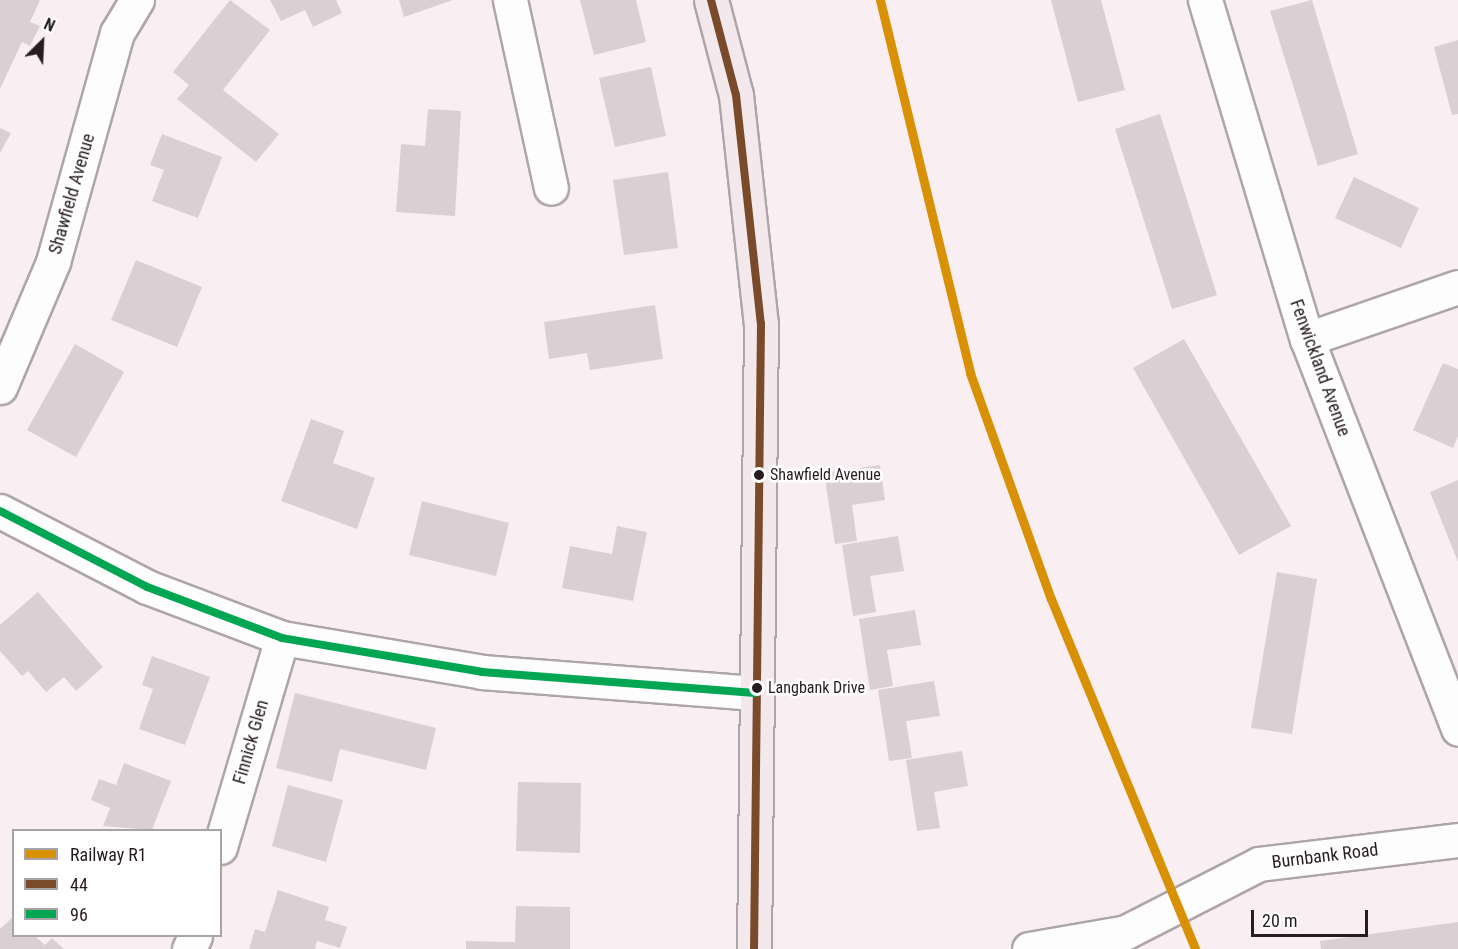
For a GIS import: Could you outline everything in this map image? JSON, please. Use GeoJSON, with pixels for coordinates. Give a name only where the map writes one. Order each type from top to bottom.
{"type":"FeatureCollection","features":[{"type":"Feature","properties":{"kind":"main road"},"geometry":{"type":"LineString","coordinates":[[711,0],[736,95],[761,324],[755,693],[754,949]]}},
{"type":"Feature","properties":{"kind":"street","name":"Shawfield Avenue"},"geometry":{"type":"LineString","coordinates":[[0,387],[53,262],[117,33],[137,0]]}},
{"type":"Feature","properties":{"kind":"street"},"geometry":{"type":"LineString","coordinates":[[510,0],[551,188]]}},
{"type":"Feature","properties":{"kind":"street","name":"Fenwickland Avenue"},"geometry":{"type":"LineString","coordinates":[[1205,0],[1307,339],[1458,729]]}},
{"type":"Feature","properties":{"kind":"street"},"geometry":{"type":"LineString","coordinates":[[1307,339],[1458,288]]}},
{"type":"Feature","properties":{"kind":"street"},"geometry":{"type":"LineString","coordinates":[[0,511],[147,587],[282,638],[482,672],[755,693]]}},
{"type":"Feature","properties":{"kind":"street","name":"Finnick Glen"},"geometry":{"type":"LineString","coordinates":[[222,840],[282,638]]}},
{"type":"Feature","properties":{"kind":"street","name":"Burnbank Road"},"geometry":{"type":"LineString","coordinates":[[1029,949],[1125,932],[1259,864],[1458,840]]}},
{"type":"Feature","properties":{"kind":"building"},"geometry":{"type":"Polygon","coordinates":[[[0,0],[40,0],[30,22],[40,26],[30,46],[22,42],[0,89],[0,0]]]}},
{"type":"Feature","properties":{"kind":"building"},"geometry":{"type":"Polygon","coordinates":[[[230,0],[270,30],[223,90],[279,134],[256,162],[177,99],[189,85],[173,72],[230,0]]]}},
{"type":"Feature","properties":{"kind":"building"},"geometry":{"type":"Polygon","coordinates":[[[270,0],[336,0],[342,13],[313,27],[305,10],[281,21],[270,0]]]}},
{"type":"Feature","properties":{"kind":"building"},"geometry":{"type":"Polygon","coordinates":[[[399,0],[453,0],[404,17],[399,0]]]}},
{"type":"Feature","properties":{"kind":"building"},"geometry":{"type":"Polygon","coordinates":[[[580,0],[636,0],[646,42],[594,55],[580,0]]]}},
{"type":"Feature","properties":{"kind":"building"},"geometry":{"type":"Polygon","coordinates":[[[1051,0],[1101,0],[1125,90],[1078,102],[1051,0]]]}},
{"type":"Feature","properties":{"kind":"building"},"geometry":{"type":"Polygon","coordinates":[[[1312,0],[1358,154],[1318,166],[1270,11],[1312,0]]]}},
{"type":"Feature","properties":{"kind":"building"},"geometry":{"type":"Polygon","coordinates":[[[1458,40],[1458,114],[1452,115],[1434,47],[1458,40]]]}},
{"type":"Feature","properties":{"kind":"building"},"geometry":{"type":"Polygon","coordinates":[[[651,67],[666,136],[615,147],[599,78],[651,67]]]}},
{"type":"Feature","properties":{"kind":"building"},"geometry":{"type":"Polygon","coordinates":[[[428,109],[461,111],[455,216],[396,212],[401,144],[425,146],[428,109]]]}},
{"type":"Feature","properties":{"kind":"building"},"geometry":{"type":"Polygon","coordinates":[[[1160,114],[1217,295],[1172,309],[1115,129],[1160,114]]]}},
{"type":"Feature","properties":{"kind":"building"},"geometry":{"type":"Polygon","coordinates":[[[0,128],[11,133],[0,153],[0,128]]]}},
{"type":"Feature","properties":{"kind":"building"},"geometry":{"type":"Polygon","coordinates":[[[162,134],[222,157],[198,218],[152,201],[164,170],[150,165],[162,134]]]}},
{"type":"Feature","properties":{"kind":"building"},"geometry":{"type":"Polygon","coordinates":[[[668,172],[678,248],[624,255],[613,180],[668,172]]]}},
{"type":"Feature","properties":{"kind":"building"},"geometry":{"type":"Polygon","coordinates":[[[1354,177],[1419,208],[1401,248],[1335,218],[1354,177]]]}},
{"type":"Feature","properties":{"kind":"building"},"geometry":{"type":"Polygon","coordinates":[[[136,260],[202,287],[177,347],[111,320],[136,260]]]}},
{"type":"Feature","properties":{"kind":"building"},"geometry":{"type":"Polygon","coordinates":[[[655,305],[663,359],[590,370],[587,353],[549,359],[544,322],[655,305]]]}},
{"type":"Feature","properties":{"kind":"building"},"geometry":{"type":"Polygon","coordinates":[[[1184,339],[1291,526],[1239,555],[1133,368],[1184,339]]]}},
{"type":"Feature","properties":{"kind":"building"},"geometry":{"type":"Polygon","coordinates":[[[75,344],[124,372],[76,457],[27,430],[75,344]]]}},
{"type":"Feature","properties":{"kind":"building"},"geometry":{"type":"Polygon","coordinates":[[[1443,363],[1458,369],[1458,436],[1453,448],[1413,430],[1443,363]]]}},
{"type":"Feature","properties":{"kind":"building"},"geometry":{"type":"Polygon","coordinates":[[[311,419],[344,431],[333,463],[375,478],[357,529],[281,501],[311,419]]]}},
{"type":"Feature","properties":{"kind":"building"},"geometry":{"type":"Polygon","coordinates":[[[880,465],[885,500],[852,505],[857,541],[835,544],[824,473],[880,465]]]}},
{"type":"Feature","properties":{"kind":"building"},"geometry":{"type":"Polygon","coordinates":[[[1458,480],[1458,562],[1430,492],[1458,480]]]}},
{"type":"Feature","properties":{"kind":"building"},"geometry":{"type":"Polygon","coordinates":[[[422,501],[509,523],[496,576],[409,555],[422,501]]]}},
{"type":"Feature","properties":{"kind":"building"},"geometry":{"type":"Polygon","coordinates":[[[617,526],[647,532],[633,601],[562,588],[570,546],[612,554],[617,526]]]}},
{"type":"Feature","properties":{"kind":"building"},"geometry":{"type":"Polygon","coordinates":[[[898,536],[904,571],[870,576],[876,612],[853,616],[842,545],[898,536]]]}},
{"type":"Feature","properties":{"kind":"building"},"geometry":{"type":"Polygon","coordinates":[[[1277,572],[1317,579],[1292,734],[1251,728],[1277,572]]]}},
{"type":"Feature","properties":{"kind":"building"},"geometry":{"type":"Polygon","coordinates":[[[38,592],[103,667],[76,691],[64,677],[46,692],[28,671],[22,676],[0,651],[0,625],[38,592]]]}},
{"type":"Feature","properties":{"kind":"building"},"geometry":{"type":"Polygon","coordinates":[[[915,610],[921,645],[887,650],[893,686],[870,690],[859,619],[915,610]]]}},
{"type":"Feature","properties":{"kind":"building"},"geometry":{"type":"Polygon","coordinates":[[[152,656],[210,677],[185,745],[139,729],[153,689],[142,685],[152,656]]]}},
{"type":"Feature","properties":{"kind":"building"},"geometry":{"type":"Polygon","coordinates":[[[934,681],[940,716],[906,721],[912,758],[889,761],[878,690],[934,681]]]}},
{"type":"Feature","properties":{"kind":"building"},"geometry":{"type":"Polygon","coordinates":[[[295,693],[436,728],[426,770],[340,749],[332,782],[276,768],[295,693]]]}},
{"type":"Feature","properties":{"kind":"building"},"geometry":{"type":"Polygon","coordinates":[[[962,751],[968,786],[934,792],[940,828],[917,831],[906,760],[962,751]]]}},
{"type":"Feature","properties":{"kind":"building"},"geometry":{"type":"Polygon","coordinates":[[[124,763],[171,781],[152,829],[103,826],[110,808],[91,800],[99,779],[116,785],[124,763]]]}},
{"type":"Feature","properties":{"kind":"building"},"geometry":{"type":"Polygon","coordinates":[[[518,782],[581,783],[580,853],[516,851],[518,782]]]}},
{"type":"Feature","properties":{"kind":"building"},"geometry":{"type":"Polygon","coordinates":[[[288,785],[343,800],[326,862],[272,846],[288,785]]]}},
{"type":"Feature","properties":{"kind":"building"},"geometry":{"type":"Polygon","coordinates":[[[278,890],[329,907],[325,920],[347,927],[340,948],[317,941],[315,949],[249,949],[255,929],[265,932],[278,890]]]}},
{"type":"Feature","properties":{"kind":"building"},"geometry":{"type":"Polygon","coordinates":[[[516,906],[570,907],[570,949],[466,949],[466,941],[515,942],[516,906]]]}},
{"type":"Feature","properties":{"kind":"building"},"geometry":{"type":"Polygon","coordinates":[[[12,918],[12,937],[36,937],[45,945],[52,938],[64,949],[0,949],[0,929],[12,918]]]}},
{"type":"Feature","properties":{"kind":"building"},"geometry":{"type":"Polygon","coordinates":[[[1458,922],[1458,949],[1321,949],[1320,941],[1458,922]]]}},
{"type":"Feature","properties":{"kind":"rail line","name":"R1"},"geometry":{"type":"LineString","coordinates":[[880,0],[970,373],[1051,599],[1195,949]]}},
{"type":"Feature","properties":{"kind":"transit line","name":"44"},"geometry":{"type":"LineString","coordinates":[[711,0],[736,95],[761,324],[754,949]]}},
{"type":"Feature","properties":{"kind":"transit line","name":"96"},"geometry":{"type":"LineString","coordinates":[[0,511],[147,587],[282,638],[482,672],[755,693]]}},
{"type":"Feature","properties":{"kind":"place","name":"Shawfield Avenue"},"geometry":{"type":"Point","coordinates":[759,475]}},
{"type":"Feature","properties":{"kind":"place","name":"Langbank Drive"},"geometry":{"type":"Point","coordinates":[757,688]}}]}
